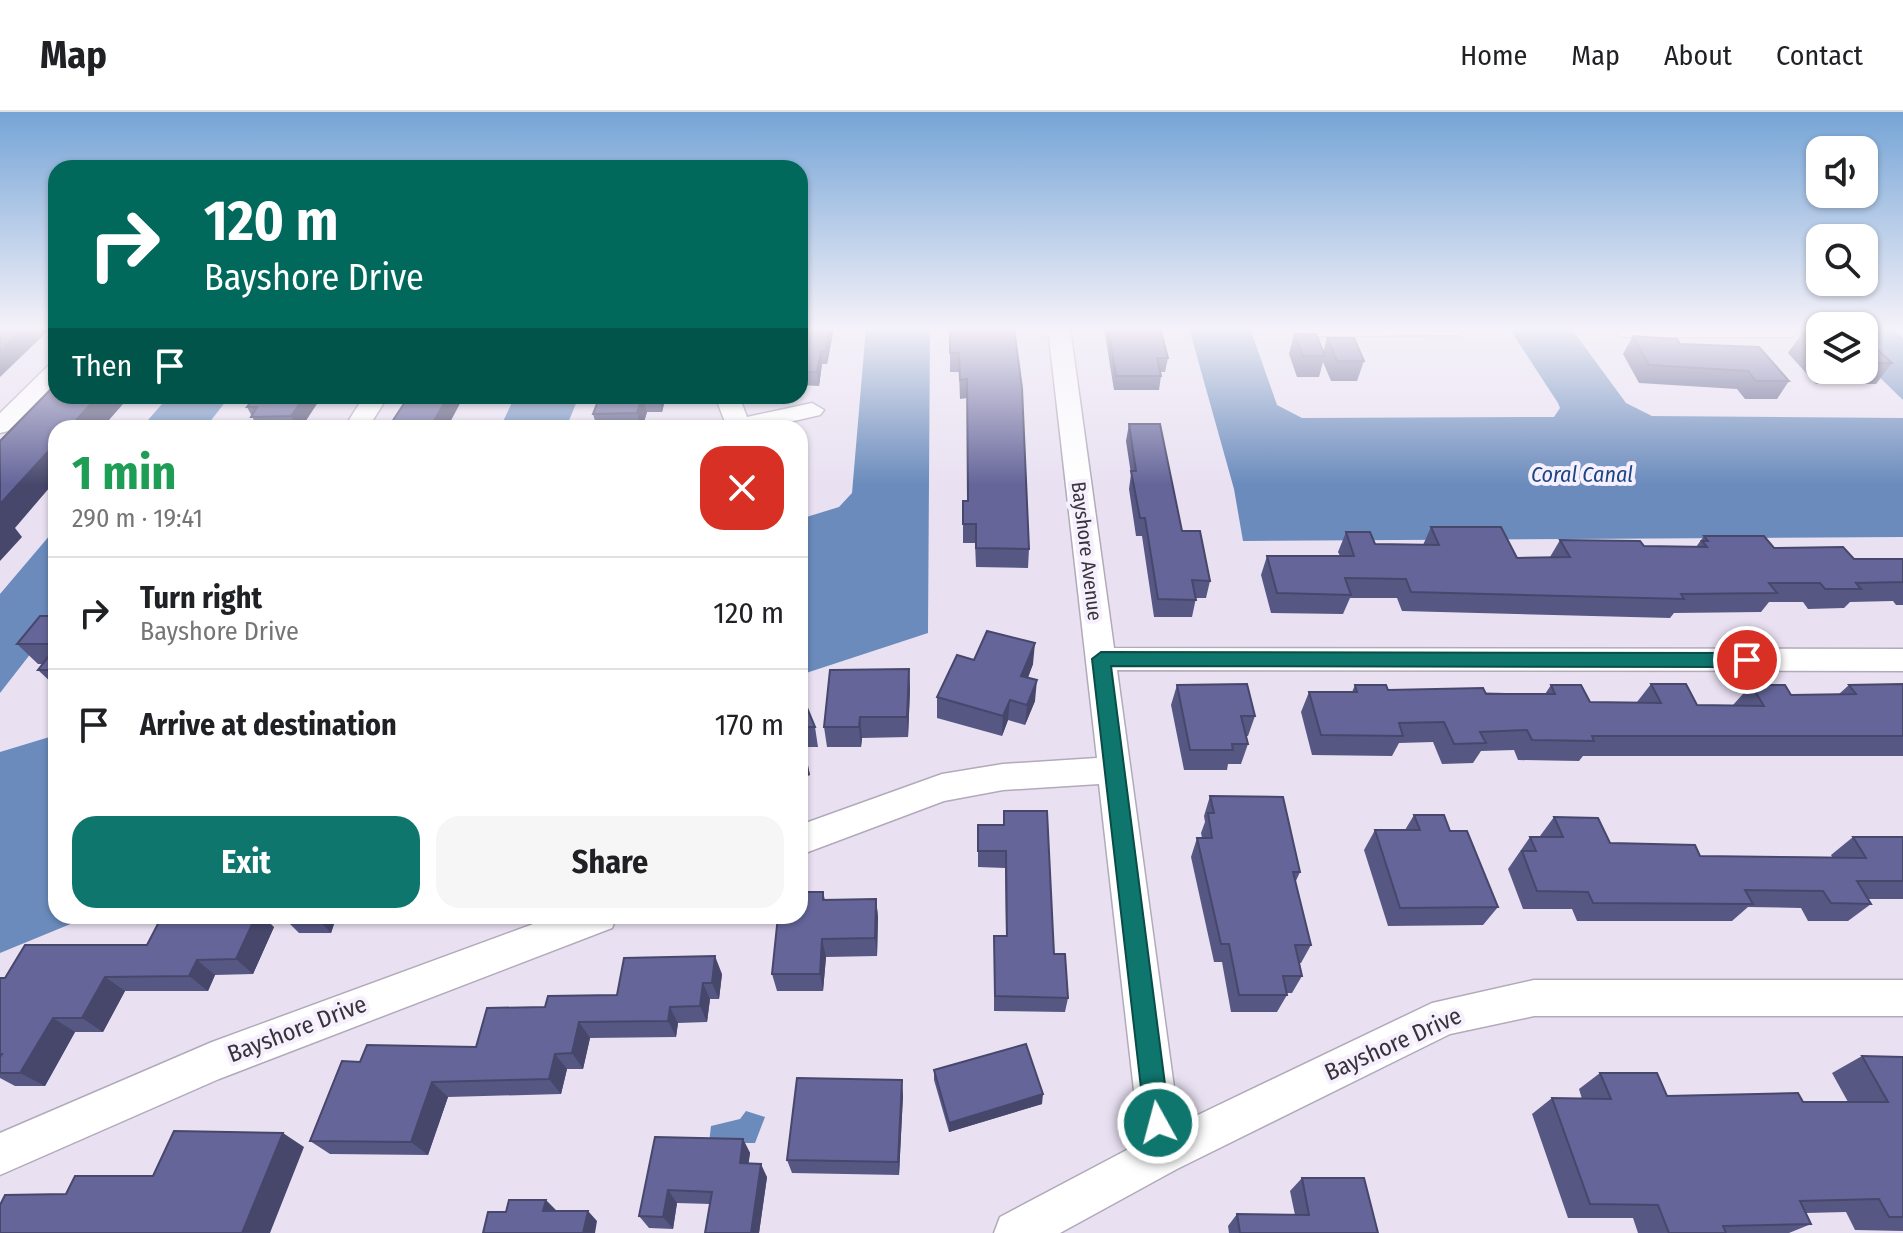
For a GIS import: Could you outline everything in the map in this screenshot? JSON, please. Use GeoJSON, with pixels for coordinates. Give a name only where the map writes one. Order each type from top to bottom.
{"type":"FeatureCollection","features":[{"type":"Feature","properties":{"kind":"street"},"geometry":{"type":"LineString","coordinates":[[0,426],[47,380]]}},
{"type":"Feature","properties":{"kind":"street","name":"Bayshore Avenue"},"geometry":{"type":"LineString","coordinates":[[1066,380],[1162,1154]]}},
{"type":"Feature","properties":{"kind":"street"},"geometry":{"type":"LineString","coordinates":[[766,420],[812,410]]}},
{"type":"Feature","properties":{"kind":"street"},"geometry":{"type":"LineString","coordinates":[[1101,659],[1903,660]]}},
{"type":"Feature","properties":{"kind":"street"},"geometry":{"type":"LineString","coordinates":[[808,837],[942,788],[1003,777],[1114,770]]}},
{"type":"Feature","properties":{"kind":"street","name":"Bayshore Drive"},"geometry":{"type":"LineString","coordinates":[[0,1154],[212,1062],[578,924]]}},
{"type":"Feature","properties":{"kind":"street","name":"Bayshore Drive"},"geometry":{"type":"LineString","coordinates":[[1016,1233],[1162,1154],[1446,1016],[1534,998],[1903,998]]}},
{"type":"Feature","properties":{"kind":"water"},"geometry":{"type":"Polygon","coordinates":[[[862,380],[930,380],[928,633],[808,672],[808,517],[839,507],[852,493],[862,380]]]}},
{"type":"Feature","properties":{"kind":"water","name":"Coral Canal"},"geometry":{"type":"Polygon","coordinates":[[[1204,380],[1268,380],[1277,405],[1302,418],[1554,417],[1560,408],[1543,380],[1609,380],[1626,403],[1652,416],[1903,418],[1903,537],[1243,541],[1234,489],[1204,380]]]}},
{"type":"Feature","properties":{"kind":"water"},"geometry":{"type":"Polygon","coordinates":[[[1883,380],[1903,380],[1903,400],[1883,380]]]}},
{"type":"Feature","properties":{"kind":"water"},"geometry":{"type":"Polygon","coordinates":[[[162,404],[224,404],[211,420],[148,420],[162,404]]]}},
{"type":"Feature","properties":{"kind":"water"},"geometry":{"type":"Polygon","coordinates":[[[511,404],[576,404],[569,420],[504,420],[511,404]]]}},
{"type":"Feature","properties":{"kind":"water"},"geometry":{"type":"Polygon","coordinates":[[[48,537],[48,631],[0,693],[0,594],[48,537]]]}},
{"type":"Feature","properties":{"kind":"water"},"geometry":{"type":"Polygon","coordinates":[[[48,737],[48,924],[71,924],[0,953],[0,752],[48,737]]]}},
{"type":"Feature","properties":{"kind":"water"},"geometry":{"type":"Polygon","coordinates":[[[746,1111],[765,1117],[755,1143],[709,1143],[711,1126],[740,1119],[746,1111]]]}},
{"type":"Feature","properties":{"kind":"building"},"geometry":{"type":"Polygon","coordinates":[[[967,380],[1021,380],[1029,549],[976,548],[976,524],[963,524],[963,501],[968,501],[967,380]]]}},
{"type":"Feature","properties":{"kind":"building"},"geometry":{"type":"Polygon","coordinates":[[[48,392],[48,404],[91,404],[76,420],[48,420],[48,452],[0,504],[0,441],[48,392]]]}},
{"type":"Feature","properties":{"kind":"building"},"geometry":{"type":"Polygon","coordinates":[[[249,404],[299,404],[291,416],[251,417],[257,407],[247,407],[249,404]]]}},
{"type":"Feature","properties":{"kind":"building"},"geometry":{"type":"Polygon","coordinates":[[[404,404],[444,404],[434,420],[393,420],[404,404]]]}},
{"type":"Feature","properties":{"kind":"building"},"geometry":{"type":"Polygon","coordinates":[[[597,404],[640,404],[637,413],[593,414],[597,404]]]}},
{"type":"Feature","properties":{"kind":"building"},"geometry":{"type":"Polygon","coordinates":[[[1129,424],[1160,424],[1182,531],[1200,531],[1210,581],[1192,580],[1196,600],[1158,599],[1145,518],[1140,518],[1131,471],[1136,471],[1129,424]]]}},
{"type":"Feature","properties":{"kind":"building"},"geometry":{"type":"Polygon","coordinates":[[[1431,527],[1501,527],[1517,558],[1570,557],[1560,540],[1640,541],[1644,546],[1707,547],[1702,541],[1708,541],[1704,536],[1764,536],[1774,548],[1843,547],[1854,559],[1903,559],[1903,582],[1856,583],[1861,589],[1825,589],[1820,583],[1769,583],[1777,593],[1681,594],[1684,599],[1411,592],[1406,579],[1345,578],[1351,595],[1277,593],[1267,556],[1354,556],[1346,532],[1370,532],[1375,544],[1439,545],[1431,527]]]}},
{"type":"Feature","properties":{"kind":"building"},"geometry":{"type":"Polygon","coordinates":[[[40,616],[48,616],[48,644],[17,644],[40,616]]]}},
{"type":"Feature","properties":{"kind":"building"},"geometry":{"type":"Polygon","coordinates":[[[987,631],[1035,643],[1021,676],[1037,680],[1027,705],[1010,700],[1003,716],[937,697],[957,655],[974,660],[987,631]]]}},
{"type":"Feature","properties":{"kind":"building"},"geometry":{"type":"Polygon","coordinates":[[[48,657],[48,670],[38,670],[48,657]]]}},
{"type":"Feature","properties":{"kind":"building"},"geometry":{"type":"Polygon","coordinates":[[[909,669],[907,717],[860,717],[859,727],[824,727],[830,670],[909,669]]]}},
{"type":"Feature","properties":{"kind":"building"},"geometry":{"type":"Polygon","coordinates":[[[1247,684],[1255,716],[1241,716],[1248,744],[1232,744],[1233,750],[1190,750],[1177,685],[1247,684]]]}},
{"type":"Feature","properties":{"kind":"building"},"geometry":{"type":"Polygon","coordinates":[[[1651,684],[1686,684],[1697,705],[1764,706],[1751,685],[1785,685],[1791,695],[1856,694],[1849,685],[1903,684],[1903,736],[1592,736],[1594,741],[1532,740],[1527,730],[1480,732],[1486,743],[1454,744],[1444,722],[1399,723],[1403,736],[1321,735],[1309,692],[1357,692],[1355,685],[1386,685],[1388,690],[1483,688],[1486,694],[1555,694],[1551,685],[1581,685],[1590,702],[1661,703],[1651,684]]]}},
{"type":"Feature","properties":{"kind":"building"},"geometry":{"type":"Polygon","coordinates":[[[808,710],[815,727],[808,727],[808,710]]]}},
{"type":"Feature","properties":{"kind":"building"},"geometry":{"type":"Polygon","coordinates":[[[1210,796],[1283,797],[1300,872],[1293,872],[1311,945],[1295,945],[1302,976],[1283,976],[1287,995],[1239,995],[1229,944],[1221,944],[1197,838],[1212,838],[1208,813],[1214,813],[1210,796]]]}},
{"type":"Feature","properties":{"kind":"building"},"geometry":{"type":"Polygon","coordinates":[[[1004,811],[1047,811],[1054,954],[1065,954],[1068,998],[995,996],[994,936],[1007,936],[1006,851],[978,851],[978,825],[1004,825],[1004,811]]]}},
{"type":"Feature","properties":{"kind":"building"},"geometry":{"type":"Polygon","coordinates":[[[1414,815],[1444,815],[1450,831],[1467,831],[1498,907],[1400,908],[1375,830],[1420,830],[1414,815]]]}},
{"type":"Feature","properties":{"kind":"building"},"geometry":{"type":"Polygon","coordinates":[[[1554,817],[1598,818],[1610,843],[1695,845],[1700,856],[1866,858],[1853,837],[1903,837],[1903,881],[1857,881],[1871,904],[1831,903],[1823,891],[1745,890],[1753,904],[1593,903],[1588,892],[1537,891],[1522,851],[1536,851],[1530,837],[1563,837],[1554,817]]]}},
{"type":"Feature","properties":{"kind":"building"},"geometry":{"type":"Polygon","coordinates":[[[808,892],[823,892],[823,900],[876,899],[875,938],[822,939],[820,974],[772,974],[777,924],[808,924],[808,892]]]}},
{"type":"Feature","properties":{"kind":"building"},"geometry":{"type":"Polygon","coordinates":[[[158,924],[252,924],[236,959],[197,960],[189,976],[105,977],[82,1018],[53,1018],[20,1073],[0,1073],[0,978],[5,978],[25,945],[147,945],[158,924]]]}},
{"type":"Feature","properties":{"kind":"building"},"geometry":{"type":"Polygon","coordinates":[[[715,956],[712,983],[703,983],[700,1006],[670,1007],[668,1021],[579,1022],[572,1053],[555,1054],[549,1079],[432,1082],[411,1142],[310,1141],[342,1061],[360,1062],[367,1045],[476,1047],[487,1008],[545,1007],[548,996],[617,995],[624,958],[715,956]]]}},
{"type":"Feature","properties":{"kind":"building"},"geometry":{"type":"Polygon","coordinates":[[[1026,1044],[1043,1094],[949,1123],[934,1070],[1026,1044]]]}},
{"type":"Feature","properties":{"kind":"building"},"geometry":{"type":"Polygon","coordinates":[[[1862,1056],[1903,1057],[1903,1217],[1889,1217],[1879,1199],[1800,1201],[1811,1224],[1723,1226],[1726,1233],[1669,1233],[1658,1205],[1590,1204],[1552,1098],[1611,1099],[1600,1073],[1657,1073],[1667,1096],[1798,1093],[1803,1102],[1888,1102],[1862,1056]]]}},
{"type":"Feature","properties":{"kind":"building"},"geometry":{"type":"Polygon","coordinates":[[[797,1078],[902,1080],[898,1162],[787,1160],[797,1078]]]}},
{"type":"Feature","properties":{"kind":"building"},"geometry":{"type":"Polygon","coordinates":[[[174,1131],[283,1133],[242,1233],[0,1233],[0,1205],[5,1195],[66,1194],[75,1176],[153,1176],[174,1131]]]}},
{"type":"Feature","properties":{"kind":"building"},"geometry":{"type":"Polygon","coordinates":[[[655,1137],[743,1139],[740,1163],[761,1164],[751,1233],[705,1233],[712,1192],[668,1190],[663,1217],[639,1216],[655,1137]]]}},
{"type":"Feature","properties":{"kind":"building"},"geometry":{"type":"Polygon","coordinates":[[[1302,1178],[1364,1178],[1378,1233],[1240,1233],[1237,1214],[1309,1215],[1302,1178]]]}},
{"type":"Feature","properties":{"kind":"building"},"geometry":{"type":"Polygon","coordinates":[[[509,1200],[546,1200],[543,1211],[588,1211],[583,1233],[483,1233],[488,1212],[506,1212],[509,1200]]]}},
{"type":"Feature","properties":{"kind":"route"},"geometry":{"type":"LineString","coordinates":[[1158,1123],[1101,659],[1747,660]]}}]}
